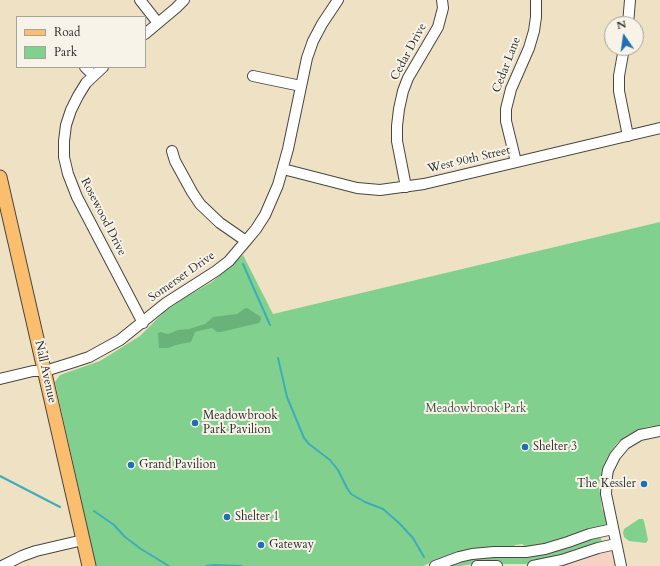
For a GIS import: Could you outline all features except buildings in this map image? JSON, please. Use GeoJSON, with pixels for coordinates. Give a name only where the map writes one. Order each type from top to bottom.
{"type":"FeatureCollection","features":[{"type":"Feature","properties":{"kind":"main road","name":"Nall Avenue"},"geometry":{"type":"LineString","coordinates":[[0,178],[89,566]]}},
{"type":"Feature","properties":{"kind":"street"},"geometry":{"type":"LineString","coordinates":[[140,0],[158,23]]}},
{"type":"Feature","properties":{"kind":"street"},"geometry":{"type":"LineString","coordinates":[[146,33],[184,0]]}},
{"type":"Feature","properties":{"kind":"street","name":"Somerset Drive"},"geometry":{"type":"LineString","coordinates":[[0,379],[45,370],[89,357],[120,340],[166,303],[229,261],[256,229],[265,215],[278,185],[283,169],[307,58],[313,41],[322,24],[338,0]]}},
{"type":"Feature","properties":{"kind":"street","name":"Cedar Drive"},"geometry":{"type":"LineString","coordinates":[[406,187],[397,142],[399,109],[408,78],[438,27],[442,0]]}},
{"type":"Feature","properties":{"kind":"street","name":"Cedar Lane"},"geometry":{"type":"LineString","coordinates":[[516,162],[506,121],[506,109],[511,88],[534,31],[536,0]]}},
{"type":"Feature","properties":{"kind":"street"},"geometry":{"type":"LineString","coordinates":[[629,16],[630,0]]}},
{"type":"Feature","properties":{"kind":"street"},"geometry":{"type":"LineString","coordinates":[[623,56],[619,76],[619,91],[628,136]]}},
{"type":"Feature","properties":{"kind":"street"},"geometry":{"type":"LineString","coordinates":[[86,68],[93,75]]}},
{"type":"Feature","properties":{"kind":"street","name":"Rosewood Drive"},"geometry":{"type":"LineString","coordinates":[[102,68],[93,75],[78,96],[71,110],[66,125],[64,157],[68,174],[77,197],[143,323]]}},
{"type":"Feature","properties":{"kind":"street"},"geometry":{"type":"LineString","coordinates":[[253,76],[301,86]]}},
{"type":"Feature","properties":{"kind":"street","name":"West 90th Street"},"geometry":{"type":"LineString","coordinates":[[283,169],[369,190],[380,190],[406,187],[660,128]]}},
{"type":"Feature","properties":{"kind":"street"},"geometry":{"type":"LineString","coordinates":[[172,151],[192,192],[200,204],[220,223],[246,241]]}},
{"type":"Feature","properties":{"kind":"street"},"geometry":{"type":"LineString","coordinates":[[621,566],[612,529],[606,494],[607,476],[611,462],[619,450],[629,441],[646,433],[660,431]]}},
{"type":"Feature","properties":{"kind":"street"},"geometry":{"type":"LineString","coordinates":[[435,566],[459,557],[482,552],[526,552],[545,549],[590,534],[612,529]]}},
{"type":"Feature","properties":{"kind":"street"},"geometry":{"type":"LineString","coordinates":[[2,566],[36,551],[83,540]]}},
{"type":"Feature","properties":{"kind":"street"},"geometry":{"type":"LineString","coordinates":[[533,566],[556,562],[598,548],[616,544]]}},
{"type":"Feature","properties":{"kind":"street"},"geometry":{"type":"LineString","coordinates":[[477,566],[497,566]]}},
{"type":"Feature","properties":{"kind":"shaded area"},"geometry":{"type":"Polygon","coordinates":[[[609,549],[613,552],[617,566],[555,566],[609,549]]]}},
{"type":"Feature","properties":{"kind":"green space","name":"Meadowbrook Park"},"geometry":{"type":"Polygon","coordinates":[[[660,222],[660,425],[646,427],[628,435],[618,442],[608,456],[602,469],[599,485],[602,509],[605,512],[607,521],[605,526],[546,544],[526,547],[522,544],[515,545],[512,548],[484,548],[463,551],[440,558],[423,566],[96,566],[55,382],[60,375],[100,361],[140,336],[164,312],[212,282],[243,255],[273,314],[660,222]]]}},
{"type":"Feature","properties":{"kind":"green space"},"geometry":{"type":"Polygon","coordinates":[[[247,308],[261,317],[259,323],[221,332],[217,332],[212,328],[198,331],[195,332],[191,342],[168,348],[159,348],[158,334],[160,332],[168,334],[178,330],[189,329],[205,324],[213,317],[237,314],[247,308]]]}},
{"type":"Feature","properties":{"kind":"green space"},"geometry":{"type":"Polygon","coordinates":[[[639,519],[643,519],[644,521],[648,540],[646,543],[629,541],[624,537],[624,529],[639,519]]]}},
{"type":"Feature","properties":{"kind":"green space"},"geometry":{"type":"Polygon","coordinates":[[[600,537],[602,541],[601,545],[529,564],[474,564],[441,566],[457,560],[577,542],[600,537]]]}},
{"type":"Feature","properties":{"kind":"waterway"},"geometry":{"type":"LineString","coordinates":[[243,264],[270,325]]}},
{"type":"Feature","properties":{"kind":"waterway"},"geometry":{"type":"LineString","coordinates":[[278,358],[287,397],[304,438],[309,444],[330,460],[338,470],[351,494],[365,502],[383,509],[413,538],[424,557]]}},
{"type":"Feature","properties":{"kind":"waterway"},"geometry":{"type":"LineString","coordinates":[[0,476],[60,507]]}},
{"type":"Feature","properties":{"kind":"waterway"},"geometry":{"type":"LineString","coordinates":[[94,511],[114,525],[125,537],[141,549],[169,566]]}},
{"type":"Feature","properties":{"kind":"waterway"},"geometry":{"type":"LineString","coordinates":[[206,566],[242,566]]}},
{"type":"Feature","properties":{"kind":"place","name":"Meadowbrook Park Pavilion"},"geometry":{"type":"Point","coordinates":[195,423]}},
{"type":"Feature","properties":{"kind":"place","name":"Shelter 3"},"geometry":{"type":"Point","coordinates":[525,447]}},
{"type":"Feature","properties":{"kind":"place","name":"Grand Pavilion"},"geometry":{"type":"Point","coordinates":[131,465]}},
{"type":"Feature","properties":{"kind":"place","name":"The Kessler"},"geometry":{"type":"Point","coordinates":[644,484]}},
{"type":"Feature","properties":{"kind":"place","name":"Shelter 1"},"geometry":{"type":"Point","coordinates":[227,517]}},
{"type":"Feature","properties":{"kind":"place","name":"Gateway"},"geometry":{"type":"Point","coordinates":[261,545]}}]}
